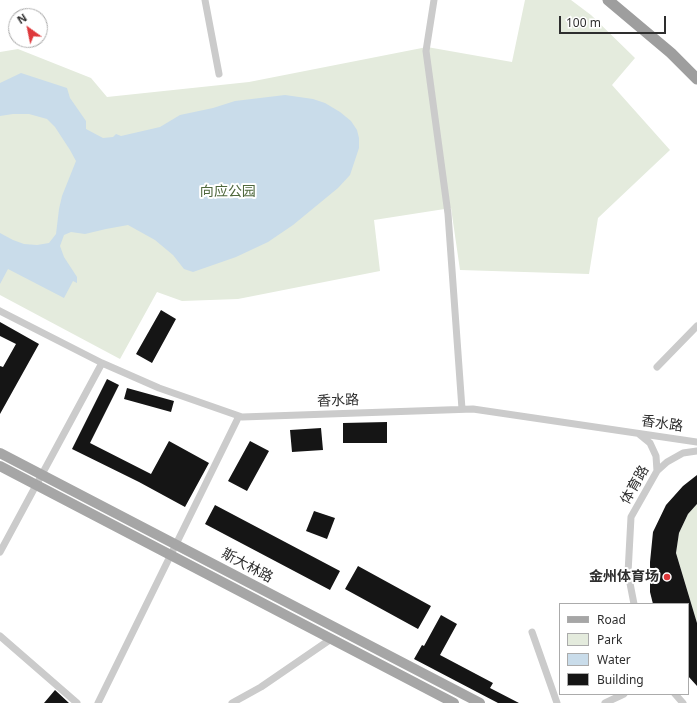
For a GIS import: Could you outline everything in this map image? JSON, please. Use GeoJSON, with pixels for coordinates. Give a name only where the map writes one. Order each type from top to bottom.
{"type":"FeatureCollection","features":[{"type":"Feature","properties":{"kind":"highway"},"geometry":{"type":"LineString","coordinates":[[608,0],[671,53],[697,79]]}},
{"type":"Feature","properties":{"kind":"main road","name":"斯大林路"},"geometry":{"type":"LineString","coordinates":[[0,453],[480,703]]}},
{"type":"Feature","properties":{"kind":"main road","name":"斯大林路"},"geometry":{"type":"LineString","coordinates":[[0,466],[454,703]]}},
{"type":"Feature","properties":{"kind":"street"},"geometry":{"type":"LineString","coordinates":[[205,0],[219,74]]}},
{"type":"Feature","properties":{"kind":"street"},"geometry":{"type":"LineString","coordinates":[[434,0],[426,51],[448,214],[462,409]]}},
{"type":"Feature","properties":{"kind":"street","name":"香水路"},"geometry":{"type":"LineString","coordinates":[[0,311],[102,364],[159,388],[239,416],[250,417],[473,409],[697,442]]}},
{"type":"Feature","properties":{"kind":"street"},"geometry":{"type":"LineString","coordinates":[[657,367],[697,326]]}},
{"type":"Feature","properties":{"kind":"street"},"geometry":{"type":"LineString","coordinates":[[0,552],[102,364]]}},
{"type":"Feature","properties":{"kind":"street"},"geometry":{"type":"LineString","coordinates":[[98,703],[239,416]]}},
{"type":"Feature","properties":{"kind":"street"},"geometry":{"type":"LineString","coordinates":[[638,433],[650,443],[656,456],[656,471]]}},
{"type":"Feature","properties":{"kind":"street","name":"体育路"},"geometry":{"type":"LineString","coordinates":[[634,603],[628,573],[631,517],[656,471],[667,462],[683,453],[697,450]]}},
{"type":"Feature","properties":{"kind":"street"},"geometry":{"type":"LineString","coordinates":[[532,632],[557,703]]}},
{"type":"Feature","properties":{"kind":"street"},"geometry":{"type":"LineString","coordinates":[[0,636],[77,703]]}},
{"type":"Feature","properties":{"kind":"street"},"geometry":{"type":"LineString","coordinates":[[232,703],[261,687],[331,639]]}},
{"type":"Feature","properties":{"kind":"street"},"geometry":{"type":"LineString","coordinates":[[605,703],[622,695]]}},
{"type":"Feature","properties":{"kind":"street"},"geometry":{"type":"LineString","coordinates":[[676,695],[683,703]]}},
{"type":"Feature","properties":{"kind":"green space","name":"向应公园"},"geometry":{"type":"Polygon","coordinates":[[[525,0],[571,0],[591,15],[635,58],[612,85],[670,150],[598,218],[589,274],[460,270],[451,208],[374,220],[380,271],[238,299],[182,301],[157,292],[120,359],[0,295],[0,52],[18,49],[91,78],[107,97],[249,82],[427,47],[512,62],[525,0]]]}},
{"type":"Feature","properties":{"kind":"green space"},"geometry":{"type":"Polygon","coordinates":[[[697,504],[697,623],[676,553],[679,533],[688,514],[697,504]]]}},
{"type":"Feature","properties":{"kind":"water"},"geometry":{"type":"Polygon","coordinates":[[[21,73],[67,88],[70,98],[86,121],[86,129],[103,138],[113,137],[116,134],[121,136],[160,127],[180,115],[213,108],[235,101],[285,95],[313,99],[325,103],[340,112],[351,121],[357,130],[359,148],[350,175],[338,188],[293,225],[268,242],[236,257],[193,272],[184,269],[173,255],[155,240],[128,225],[85,234],[71,232],[64,235],[60,246],[64,257],[77,277],[77,283],[73,281],[64,298],[8,269],[0,284],[0,233],[24,244],[37,245],[49,243],[56,234],[62,196],[76,161],[55,127],[47,119],[29,114],[0,116],[0,83],[21,73]]]}},
{"type":"Feature","properties":{"kind":"building"},"geometry":{"type":"Polygon","coordinates":[[[161,310],[176,319],[152,363],[136,354],[161,310]]]}},
{"type":"Feature","properties":{"kind":"building"},"geometry":{"type":"Polygon","coordinates":[[[0,322],[39,344],[0,414],[0,366],[3,367],[16,344],[0,336],[0,322]]]}},
{"type":"Feature","properties":{"kind":"building"},"geometry":{"type":"Polygon","coordinates":[[[107,379],[119,385],[90,443],[151,474],[169,441],[209,463],[185,507],[139,482],[72,449],[107,379]]]}},
{"type":"Feature","properties":{"kind":"building"},"geometry":{"type":"Polygon","coordinates":[[[127,388],[174,401],[171,412],[124,399],[127,388]]]}},
{"type":"Feature","properties":{"kind":"building"},"geometry":{"type":"Polygon","coordinates":[[[387,422],[387,443],[343,443],[343,423],[387,422]]]}},
{"type":"Feature","properties":{"kind":"building"},"geometry":{"type":"Polygon","coordinates":[[[321,428],[323,450],[292,452],[290,430],[321,428]]]}},
{"type":"Feature","properties":{"kind":"building"},"geometry":{"type":"Polygon","coordinates":[[[250,441],[269,451],[247,491],[228,481],[250,441]]]}},
{"type":"Feature","properties":{"kind":"building","name":"金州体育场"},"geometry":{"type":"Polygon","coordinates":[[[697,475],[697,504],[688,514],[679,533],[676,553],[697,623],[697,686],[689,677],[689,603],[653,603],[650,592],[650,562],[653,532],[666,505],[683,486],[697,475]]]}},
{"type":"Feature","properties":{"kind":"building"},"geometry":{"type":"Polygon","coordinates":[[[215,505],[340,571],[330,590],[205,524],[215,505]]]}},
{"type":"Feature","properties":{"kind":"building"},"geometry":{"type":"Polygon","coordinates":[[[314,511],[335,518],[327,539],[306,531],[314,511]]]}},
{"type":"Feature","properties":{"kind":"building"},"geometry":{"type":"Polygon","coordinates":[[[358,566],[431,606],[418,629],[345,589],[358,566]]]}},
{"type":"Feature","properties":{"kind":"building"},"geometry":{"type":"Polygon","coordinates":[[[441,615],[457,624],[440,655],[493,683],[490,688],[519,703],[498,703],[414,659],[422,645],[424,646],[441,615]]]}},
{"type":"Feature","properties":{"kind":"building"},"geometry":{"type":"Polygon","coordinates":[[[55,690],[69,703],[44,703],[55,690]]]}},
{"type":"Feature","properties":{"kind":"place","name":"金州体育场"},"geometry":{"type":"Point","coordinates":[667,577]}}]}
